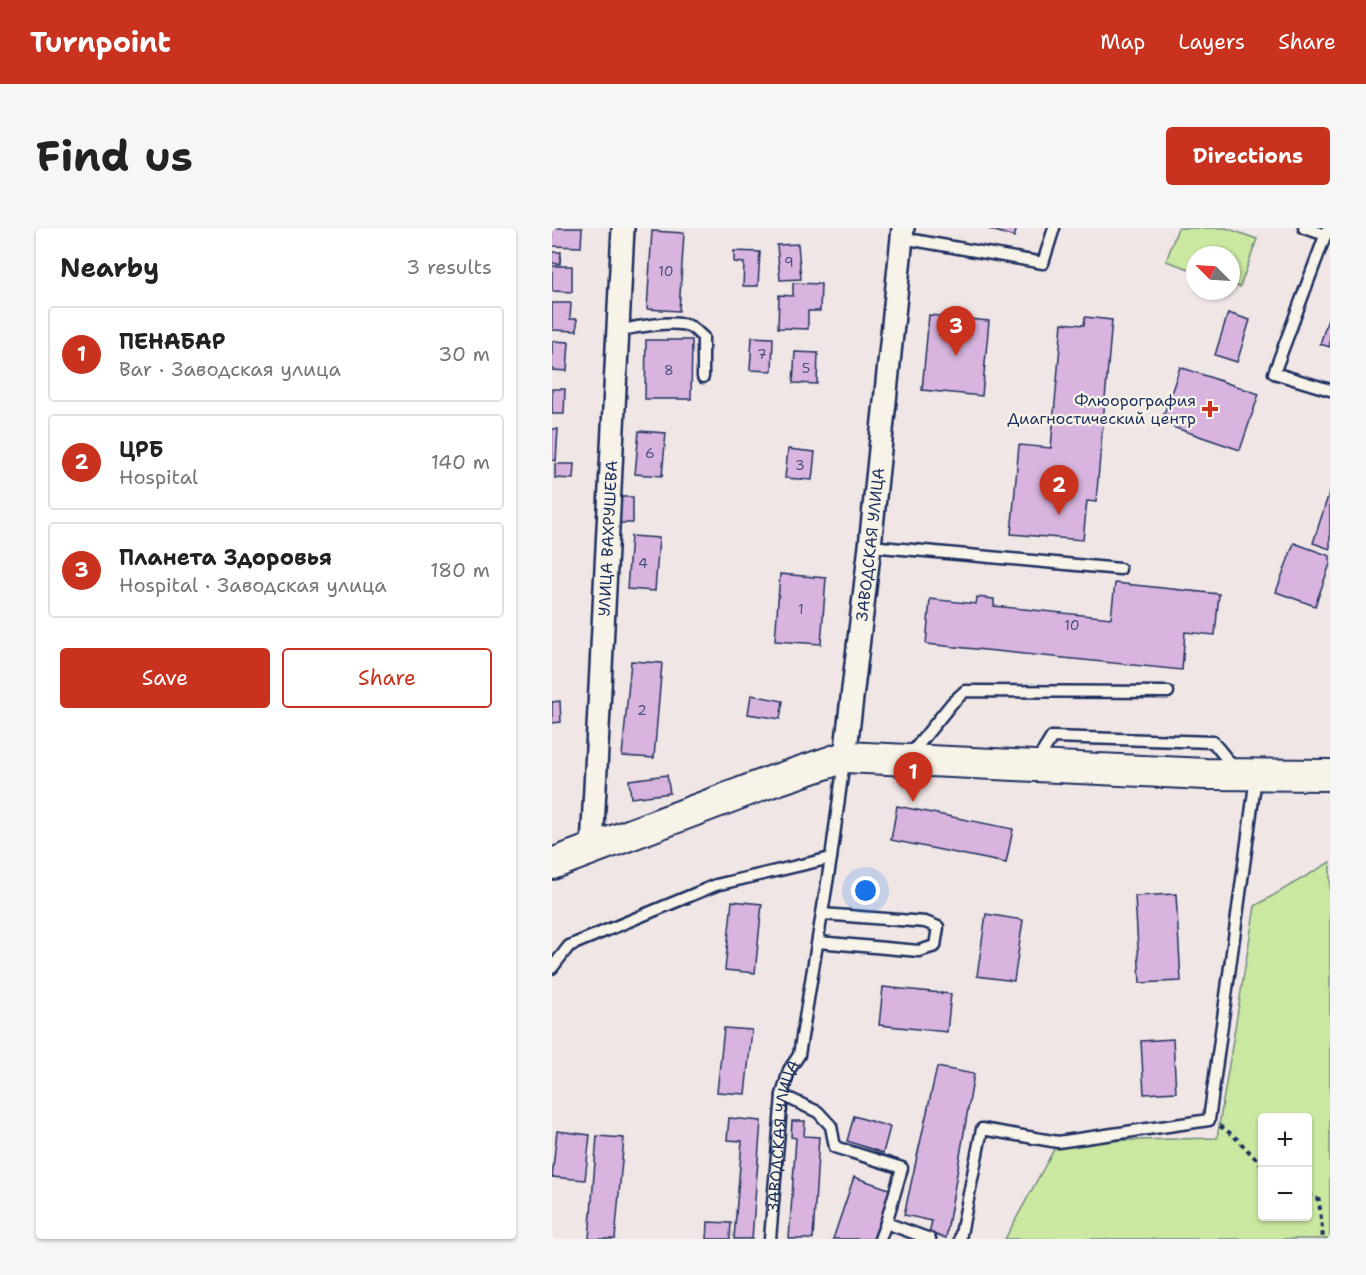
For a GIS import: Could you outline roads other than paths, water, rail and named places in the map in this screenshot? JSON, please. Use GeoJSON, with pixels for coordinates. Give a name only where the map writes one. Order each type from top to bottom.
{"type":"FeatureCollection","features":[{"type":"Feature","properties":{"kind":"street","name":"УЛИЦА ВАХРУШЕВА"},"geometry":{"type":"LineString","coordinates":[[592,848],[623,228]]}},
{"type":"Feature","properties":{"kind":"street","name":"ЗАВОДСКАЯ УЛИЦА"},"geometry":{"type":"LineString","coordinates":[[845,758],[903,233]]}},
{"type":"Feature","properties":{"kind":"street"},"geometry":{"type":"LineString","coordinates":[[552,864],[770,782],[845,758],[1206,774],[1330,775]]}},
{"type":"Feature","properties":{"kind":"lane"},"geometry":{"type":"LineString","coordinates":[[903,233],[1043,263],[1054,228]]}},
{"type":"Feature","properties":{"kind":"lane"},"geometry":{"type":"LineString","coordinates":[[1304,228],[1327,231],[1274,372],[1330,390]]}},
{"type":"Feature","properties":{"kind":"lane"},"geometry":{"type":"LineString","coordinates":[[618,331],[641,326],[672,324],[690,326],[703,337],[703,376]]}},
{"type":"Feature","properties":{"kind":"lane"},"geometry":{"type":"LineString","coordinates":[[870,546],[1120,568]]}},
{"type":"Feature","properties":{"kind":"lane"},"geometry":{"type":"LineString","coordinates":[[906,760],[952,703],[965,691],[1168,692]]}},
{"type":"Feature","properties":{"kind":"lane","name":"ЗАВОДСКАЯ УЛИЦА"},"geometry":{"type":"LineString","coordinates":[[770,1239],[782,1095],[789,1070],[799,1055],[845,758]]}},
{"type":"Feature","properties":{"kind":"lane"},"geometry":{"type":"LineString","coordinates":[[960,1239],[982,1129],[1058,1142],[1209,1120],[1247,774]]}},
{"type":"Feature","properties":{"kind":"lane"},"geometry":{"type":"LineString","coordinates":[[552,968],[569,946],[716,885],[831,858]]}},
{"type":"Feature","properties":{"kind":"lane"},"geometry":{"type":"LineString","coordinates":[[818,942],[919,951],[935,946],[938,927],[925,922],[822,914]]}},
{"type":"Feature","properties":{"kind":"lane"},"geometry":{"type":"LineString","coordinates":[[782,1095],[818,1112],[831,1126],[835,1147],[902,1168],[880,1239]]}},
{"type":"Feature","properties":{"kind":"lane"},"geometry":{"type":"LineString","coordinates":[[886,1223],[930,1239]]}},
{"type":"Feature","properties":{"kind":"place","name":"Планета Здоровья"},"geometry":{"type":"Point","coordinates":[956,356]}},
{"type":"Feature","properties":{"kind":"place","name":"Флюорография Диагностический центр"},"geometry":{"type":"Point","coordinates":[1210,409]}},
{"type":"Feature","properties":{"kind":"place","name":"ЦРБ"},"geometry":{"type":"Point","coordinates":[1059,515]}},
{"type":"Feature","properties":{"kind":"place","name":"ПЕНАБАР"},"geometry":{"type":"Point","coordinates":[913,802]}}]}
